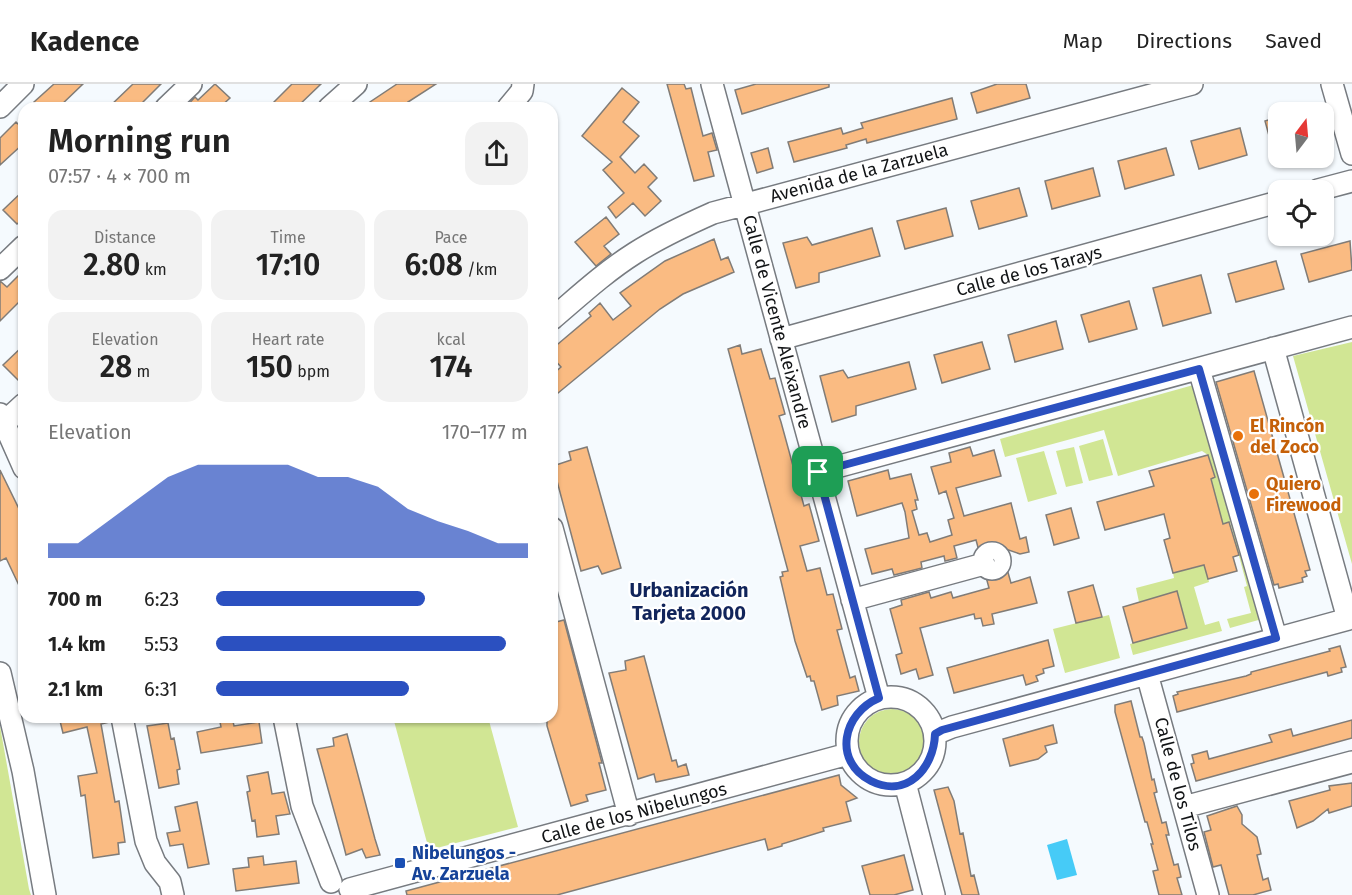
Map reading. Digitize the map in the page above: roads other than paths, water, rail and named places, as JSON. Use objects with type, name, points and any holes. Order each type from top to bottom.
[{"type":"street","points":[[0,107],[23,84]]},
{"type":"street","points":[[172,102],[191,84]]},
{"type":"street","points":[[335,102],[356,84]]},
{"type":"street","points":[[513,102],[522,91],[523,84]]},
{"type":"street","name":"Calle de Vicente Aleixandre","points":[[712,84],[879,698]]},
{"type":"street","name":"Avenida de la Zarzuela","points":[[558,314],[596,281],[634,253],[673,231],[713,213],[1192,84]]},
{"type":"street","points":[[1332,84],[1352,154]]},
{"type":"street","points":[[1334,186],[1352,181]]},
{"type":"street","name":"Calle de los Tarays","points":[[781,339],[1268,205]]},
{"type":"street","points":[[0,269],[18,252]]},
{"type":"street","points":[[818,472],[1135,394],[1199,369],[1352,327]]},
{"type":"street","points":[[935,734],[952,727],[1350,618],[1273,348]]},
{"type":"street","points":[[1199,369],[1276,638]]},
{"type":"street","points":[[18,410],[2,420],[18,455]]},
{"type":"street","points":[[558,550],[629,814]]},
{"type":"street","points":[[852,600],[984,564]]},
{"type":"street","points":[[0,673],[23,771],[45,895]]},
{"type":"street","name":"Calle de los Tilos","points":[[1147,674],[1208,895]]},
{"type":"street","points":[[894,697],[914,704],[930,720],[935,734],[934,750],[929,764],[919,776],[905,783],[887,785],[870,781],[857,770],[848,754],[847,737],[851,720],[868,703],[879,698],[894,697]]},
{"type":"street","points":[[123,723],[146,841],[155,863],[171,889],[190,895]]},
{"type":"street","points":[[285,723],[302,806],[338,890]]},
{"type":"street","name":"Calle de los Nibelungos","points":[[338,890],[848,754]]},
{"type":"street","points":[[1184,807],[1352,762]]},
{"type":"street","points":[[905,783],[934,895]]},
{"type":"water","points":[[1067,839],[1077,875],[1057,880],[1047,845]]},
{"type":"place","name":"El Rincón del Zoco","points":[[1238,436]]},
{"type":"place","name":"Quiero Firewood","points":[[1254,494]]},
{"type":"place","name":"Nibelungos - Av. Zarzuela","points":[[400,863]]},
{"type":"district","name":"Urbanización Tarjeta 2000","points":[[689,602]]}]
